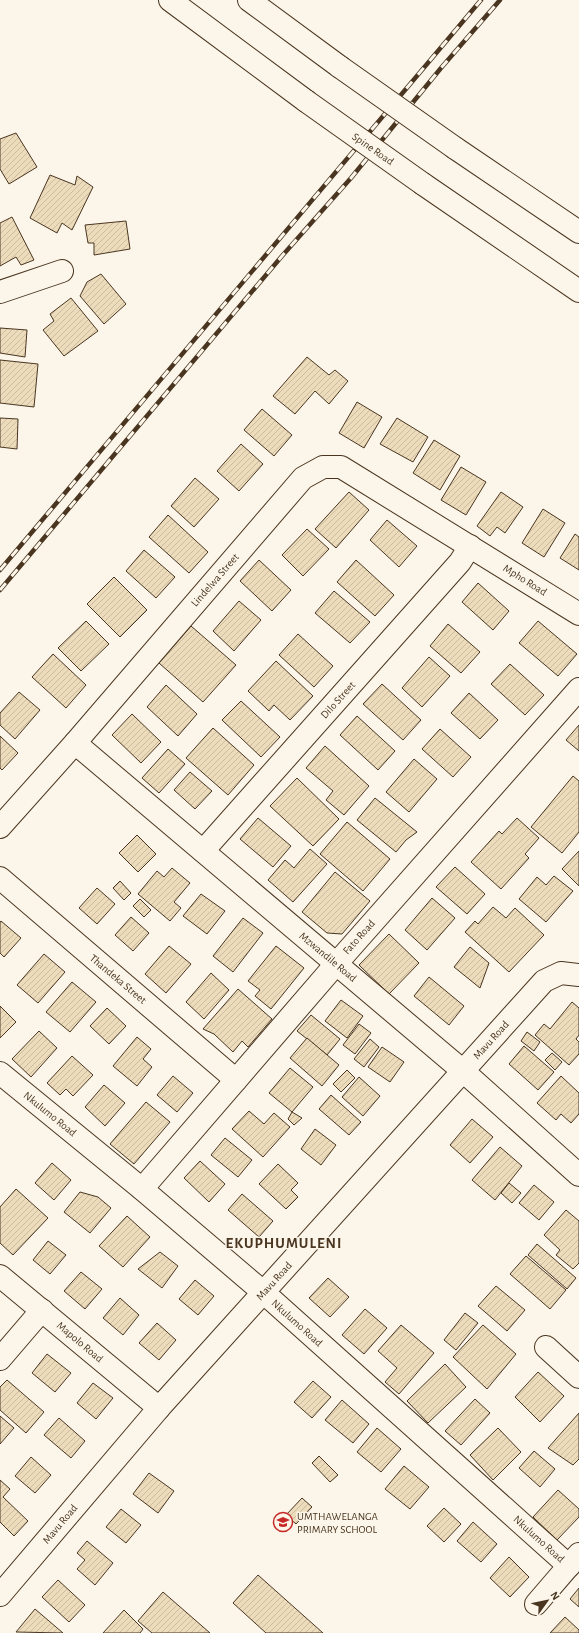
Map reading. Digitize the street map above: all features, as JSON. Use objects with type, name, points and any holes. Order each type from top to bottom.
[{"type":"street","name":"Spine Road","points":[[170,0],[306,101],[423,184],[579,291]]},
{"type":"street","points":[[249,0],[340,67],[455,148],[579,232]]},
{"type":"street","points":[[0,292],[62,271]]},
{"type":"street","name":"Lindelwa Street","points":[[0,827],[75,743],[303,478],[323,467],[341,467],[470,546]]},
{"type":"street","name":"Mpho Road","points":[[470,546],[579,614]]},
{"type":"street","name":"Dilo Street","points":[[203,851],[460,562],[470,546]]},
{"type":"street","name":"Fato Road","points":[[142,1189],[336,964],[579,689]]},
{"type":"street","name":"Mzwandile Road","points":[[75,743],[463,1071],[579,1175]]},
{"type":"street","name":"Thandeka Street","points":[[0,878],[236,1080]]},
{"type":"street","name":"Mavu Road","points":[[0,1595],[159,1408],[544,980],[561,973],[579,975]]},
{"type":"street","name":"Nkulumo Road","points":[[0,1073],[142,1189],[264,1292],[574,1560]]},
{"type":"street","name":"Mapolo Road","points":[[0,1276],[159,1408]]},
{"type":"street","points":[[0,1359],[42,1310]]},
{"type":"street","points":[[546,1347],[579,1377]]},
{"type":"street","points":[[536,1604],[574,1560]]},
{"type":"building","points":[[16,133],[37,167],[9,184],[0,169],[0,139]]},
{"type":"building","points":[[50,175],[75,185],[77,176],[93,187],[72,230],[62,223],[57,233],[30,218]]},
{"type":"building","points":[[12,217],[34,260],[21,265],[16,257],[0,266],[0,223]]},
{"type":"building","points":[[126,221],[130,249],[94,255],[94,243],[88,243],[85,225]]},
{"type":"building","points":[[101,274],[126,304],[104,324],[80,296],[87,282]]},
{"type":"building","points":[[71,298],[98,331],[64,356],[43,330],[54,321],[50,314]]},
{"type":"building","points":[[0,328],[27,330],[25,357],[0,353]]},
{"type":"building","points":[[307,357],[329,375],[335,370],[348,381],[329,404],[315,391],[295,414],[273,396]]},
{"type":"building","points":[[0,360],[38,364],[34,407],[0,403]]},
{"type":"building","points":[[357,402],[382,417],[364,448],[339,433]]},
{"type":"building","points":[[262,409],[292,435],[274,456],[244,430]]},
{"type":"building","points":[[0,418],[18,419],[17,449],[0,447]]},
{"type":"building","points":[[397,418],[428,437],[413,462],[380,444]]},
{"type":"building","points":[[434,440],[460,456],[440,490],[413,473]]},
{"type":"building","points":[[241,444],[263,464],[239,491],[217,471]]},
{"type":"building","points":[[461,467],[486,482],[466,515],[441,500]]},
{"type":"building","points":[[195,478],[219,499],[194,527],[171,506]]},
{"type":"building","points":[[349,492],[369,510],[336,548],[315,529]]},
{"type":"building","points":[[501,492],[523,507],[505,533],[497,527],[490,536],[477,526]]},
{"type":"building","points":[[543,509],[565,523],[544,557],[522,543]]},
{"type":"building","points":[[168,515],[208,552],[189,573],[149,537]]},
{"type":"building","points":[[387,520],[417,546],[399,567],[370,540]]},
{"type":"building","points":[[307,529],[329,549],[303,576],[282,555]]},
{"type":"building","points":[[575,534],[579,537],[579,570],[560,558]]},
{"type":"building","points":[[144,550],[175,577],[156,598],[126,571]]},
{"type":"building","points":[[259,560],[291,590],[272,611],[240,581]]},
{"type":"building","points":[[356,560],[394,595],[375,616],[337,582]]},
{"type":"building","points":[[114,577],[147,610],[120,637],[87,604]]},
{"type":"building","points":[[478,583],[509,611],[493,630],[462,602]]},
{"type":"building","points":[[334,591],[370,622],[350,643],[315,613]]},
{"type":"building","points":[[239,601],[261,620],[234,651],[213,631]]},
{"type":"building","points":[[86,621],[109,644],[81,671],[58,648]]},
{"type":"building","points":[[538,621],[577,654],[558,676],[519,643]]},
{"type":"building","points":[[448,624],[480,652],[461,673],[430,646]]},
{"type":"building","points":[[191,626],[236,665],[203,702],[159,663]]},
{"type":"building","points":[[298,634],[333,666],[314,687],[279,655]]},
{"type":"building","points":[[53,654],[86,685],[66,708],[32,677]]},
{"type":"building","points":[[429,657],[450,676],[422,707],[402,688]]},
{"type":"building","points":[[276,661],[313,696],[290,720],[274,705],[269,711],[248,691]]},
{"type":"building","points":[[510,664],[544,695],[525,715],[491,684]]},
{"type":"building","points":[[382,684],[421,720],[403,740],[363,704]]},
{"type":"building","points":[[166,685],[197,714],[178,736],[147,707]]},
{"type":"building","points":[[19,692],[40,710],[15,739],[0,725],[0,713]]},
{"type":"building","points":[[469,693],[498,720],[480,739],[451,713]]},
{"type":"building","points":[[241,701],[280,737],[261,757],[222,720]]},
{"type":"building","points":[[132,714],[161,742],[141,763],[112,735]]},
{"type":"building","points":[[357,716],[395,751],[378,770],[340,735]]},
{"type":"building","points":[[579,725],[579,751],[566,740]]},
{"type":"building","points":[[213,728],[254,765],[228,795],[186,758]]},
{"type":"building","points":[[440,729],[471,757],[453,777],[422,749]]},
{"type":"building","points":[[0,736],[18,753],[2,770],[0,768]]},
{"type":"building","points":[[325,746],[369,786],[344,815],[326,800],[333,791],[306,768]]},
{"type":"building","points":[[168,749],[185,764],[159,793],[142,778]]},
{"type":"building","points":[[414,759],[437,779],[409,812],[386,792]]},
{"type":"building","points":[[190,772],[212,791],[195,809],[174,790]]},
{"type":"building","points":[[573,776],[579,781],[579,832],[562,853],[531,827]]},
{"type":"building","points":[[297,778],[339,819],[313,846],[270,806]]},
{"type":"building","points":[[375,798],[417,832],[406,840],[396,852],[357,820]]},
{"type":"building","points":[[258,818],[291,846],[273,867],[240,839]]},
{"type":"building","points":[[517,818],[539,838],[525,854],[529,858],[501,889],[471,862],[499,831],[502,834]]},
{"type":"building","points":[[347,822],[390,859],[363,891],[320,854]]},
{"type":"building","points":[[137,835],[156,854],[138,872],[119,853]]},
{"type":"building","points":[[310,849],[327,864],[293,902],[268,880],[285,860],[294,868]]},
{"type":"building","points":[[579,851],[579,886],[562,869]]},
{"type":"building","points":[[455,867],[485,894],[467,914],[436,887]]},
{"type":"building","points":[[172,868],[190,883],[174,902],[181,908],[170,921],[138,894],[157,871],[164,877]]},
{"type":"building","points":[[335,872],[370,901],[342,934],[327,933],[302,912]]},
{"type":"building","points":[[554,876],[573,891],[546,922],[519,899],[537,877],[546,885]]},
{"type":"building","points":[[120,881],[131,893],[124,900],[113,888]]},
{"type":"building","points":[[97,888],[115,904],[97,924],[79,908]]},
{"type":"building","points":[[201,894],[225,911],[207,934],[183,916]]},
{"type":"building","points":[[432,898],[455,918],[427,950],[405,930]]},
{"type":"building","points":[[140,899],[151,910],[144,917],[133,906]]},
{"type":"building","points":[[493,907],[506,918],[515,908],[544,935],[509,972],[465,932],[475,921],[478,924]]},
{"type":"building","points":[[131,917],[149,933],[133,951],[115,935]]},
{"type":"building","points":[[243,918],[263,933],[233,972],[213,956]]},
{"type":"building","points":[[1,921],[21,938],[4,957],[0,953]]},
{"type":"building","points":[[389,934],[419,963],[389,994],[359,965]]},
{"type":"building","points":[[169,946],[191,964],[166,993],[145,974]]},
{"type":"building","points":[[276,946],[304,968],[271,1009],[255,996],[260,990],[248,981]]},
{"type":"building","points":[[470,947],[489,963],[480,988],[454,967]]},
{"type":"building","points":[[44,954],[65,972],[38,1003],[17,985]]},
{"type":"building","points":[[211,973],[229,990],[204,1019],[186,1002]]},
{"type":"building","points":[[429,977],[464,1006],[449,1025],[414,996]]},
{"type":"building","points":[[72,982],[96,1002],[70,1032],[46,1012]]},
{"type":"building","points":[[238,989],[272,1019],[248,1047],[242,1041],[233,1052],[214,1034],[203,1029]]},
{"type":"building","points":[[341,1000],[363,1016],[347,1038],[325,1021]]},
{"type":"building","points":[[572,1002],[579,1008],[579,1035],[576,1039],[579,1042],[579,1054],[569,1065],[535,1035],[544,1024],[550,1029]]},
{"type":"building","points":[[0,1006],[16,1022],[0,1038]]},
{"type":"building","points":[[107,1008],[126,1026],[109,1044],[90,1026]]},
{"type":"building","points":[[311,1015],[340,1039],[327,1055],[297,1031]]},
{"type":"building","points":[[359,1024],[371,1033],[355,1054],[343,1045]]},
{"type":"building","points":[[39,1031],[57,1048],[31,1077],[12,1059]]},
{"type":"building","points":[[527,1032],[540,1042],[534,1051],[521,1041]]},
{"type":"building","points":[[137,1037],[151,1049],[143,1059],[152,1067],[137,1086],[113,1066]]},
{"type":"building","points":[[307,1038],[339,1065],[322,1086],[290,1058]]},
{"type":"building","points":[[370,1039],[379,1047],[364,1067],[354,1059]]},
{"type":"building","points":[[524,1046],[554,1072],[538,1090],[509,1064]]},
{"type":"building","points":[[382,1047],[404,1062],[390,1082],[368,1067]]},
{"type":"building","points":[[552,1053],[562,1062],[555,1070],[545,1060]]},
{"type":"building","points":[[72,1056],[93,1075],[73,1096],[66,1089],[60,1095],[47,1083]]},
{"type":"building","points":[[290,1068],[313,1087],[292,1112],[269,1093]]},
{"type":"building","points":[[347,1070],[355,1078],[341,1092],[333,1084]]},
{"type":"building","points":[[173,1076],[193,1093],[177,1112],[157,1095]]},
{"type":"building","points":[[561,1076],[579,1093],[579,1114],[571,1123],[561,1114],[556,1120],[537,1103]]},
{"type":"building","points":[[359,1077],[380,1096],[363,1116],[342,1097]]},
{"type":"building","points":[[104,1085],[125,1103],[105,1126],[85,1107]]},
{"type":"building","points":[[331,1095],[361,1122],[349,1135],[319,1109]]},
{"type":"building","points":[[146,1102],[170,1122],[134,1164],[110,1144]]},
{"type":"building","points":[[249,1111],[264,1124],[274,1113],[290,1127],[263,1157],[232,1129]]},
{"type":"building","points":[[292,1112],[302,1118],[294,1125],[288,1119]]},
{"type":"building","points":[[472,1119],[493,1137],[470,1163],[450,1145]]},
{"type":"building","points":[[315,1129],[336,1145],[321,1165],[301,1149]]},
{"type":"building","points":[[225,1138],[252,1160],[238,1177],[211,1155]]},
{"type":"building","points":[[500,1147],[522,1166],[495,1200],[472,1180]]},
{"type":"building","points":[[200,1161],[225,1184],[209,1202],[184,1178]]},
{"type":"building","points":[[52,1163],[71,1180],[54,1200],[35,1183]]},
{"type":"building","points":[[278,1164],[298,1183],[291,1190],[298,1197],[286,1209],[259,1184]]},
{"type":"building","points":[[509,1183],[521,1193],[512,1203],[501,1193]]},
{"type":"building","points":[[534,1185],[554,1202],[539,1220],[519,1203]]},
{"type":"building","points":[[16,1189],[48,1218],[13,1255],[0,1243],[0,1207]]},
{"type":"building","points":[[80,1192],[98,1197],[111,1208],[90,1233],[64,1212]]},
{"type":"building","points":[[242,1194],[273,1221],[259,1237],[228,1210]]},
{"type":"building","points":[[566,1210],[579,1221],[579,1263],[573,1269],[556,1255],[560,1250],[544,1235]]},
{"type":"building","points":[[127,1216],[150,1237],[123,1267],[99,1246]]},
{"type":"building","points":[[48,1241],[66,1255],[50,1274],[33,1260]]},
{"type":"building","points":[[537,1244],[576,1278],[567,1289],[528,1255]]},
{"type":"building","points":[[160,1252],[178,1266],[162,1288],[138,1269]]},
{"type":"building","points":[[526,1256],[566,1290],[550,1309],[510,1274]]},
{"type":"building","points":[[81,1272],[102,1289],[85,1309],[64,1291]]},
{"type":"building","points":[[328,1278],[349,1297],[330,1317],[309,1298]]},
{"type":"building","points":[[195,1280],[214,1296],[198,1315],[179,1299]]},
{"type":"building","points":[[496,1286],[525,1310],[507,1331],[478,1306]]},
{"type":"building","points":[[120,1298],[139,1315],[123,1335],[103,1318]]},
{"type":"building","points":[[365,1309],[387,1328],[364,1354],[342,1335]]},
{"type":"building","points":[[465,1313],[478,1323],[456,1350],[444,1340]]},
{"type":"building","points":[[157,1323],[176,1340],[159,1360],[139,1343]]},
{"type":"building","points":[[401,1325],[434,1353],[399,1394],[385,1382],[397,1368],[378,1351]]},
{"type":"building","points":[[483,1325],[516,1354],[487,1389],[453,1357]]},
{"type":"building","points":[[47,1354],[71,1373],[55,1392],[32,1373]]},
{"type":"building","points":[[445,1364],[466,1387],[428,1423],[407,1401]]},
{"type":"building","points":[[538,1372],[564,1396],[540,1422],[515,1397]]},
{"type":"building","points":[[7,1380],[44,1412],[26,1433],[0,1410],[0,1387]]},
{"type":"building","points":[[313,1381],[331,1397],[312,1418],[294,1402]]},
{"type":"building","points":[[93,1383],[113,1398],[96,1419],[77,1403]]},
{"type":"building","points":[[475,1399],[490,1413],[461,1445],[445,1431]]},
{"type":"building","points":[[342,1400],[369,1424],[353,1443],[325,1420]]},
{"type":"building","points":[[579,1413],[579,1459],[573,1465],[548,1448]]},
{"type":"building","points":[[0,1416],[14,1428],[0,1444]]},
{"type":"building","points":[[59,1418],[85,1441],[71,1458],[44,1435]]},
{"type":"building","points":[[377,1428],[401,1449],[381,1472],[357,1452]]},
{"type":"building","points":[[498,1428],[521,1452],[493,1480],[470,1455]]},
{"type":"building","points":[[534,1451],[555,1469],[540,1487],[519,1468]]},
{"type":"building","points":[[319,1456],[338,1475],[330,1482],[312,1463]]},
{"type":"building","points":[[31,1457],[51,1475],[35,1493],[15,1476]]},
{"type":"building","points":[[404,1466],[429,1487],[410,1509],[385,1489]]},
{"type":"building","points":[[149,1473],[174,1491],[158,1513],[133,1494]]},
{"type":"building","points":[[0,1480],[10,1489],[3,1497],[28,1521],[14,1536],[0,1522]]},
{"type":"building","points":[[558,1490],[579,1509],[579,1517],[557,1540],[533,1517]]},
{"type":"building","points":[[302,1498],[312,1507],[296,1524],[286,1515]]},
{"type":"building","points":[[444,1508],[461,1524],[444,1542],[427,1526]]},
{"type":"building","points":[[121,1509],[141,1525],[126,1543],[106,1527]]},
{"type":"building","points":[[473,1522],[497,1544],[481,1562],[457,1541]]},
{"type":"building","points":[[87,1541],[113,1563],[95,1585],[77,1569],[85,1560],[77,1553]]},
{"type":"building","points":[[509,1557],[529,1577],[510,1597],[490,1578]]},
{"type":"building","points":[[258,1575],[323,1633],[266,1633],[233,1603]]},
{"type":"building","points":[[58,1580],[85,1605],[69,1622],[42,1597]]},
{"type":"building","points":[[579,1588],[579,1607],[570,1599]]},
{"type":"building","points":[[163,1592],[210,1633],[152,1633],[138,1621]]},
{"type":"building","points":[[35,1609],[63,1633],[16,1632]]},
{"type":"building","points":[[124,1610],[143,1629],[140,1633],[103,1633]]},
{"type":"building","points":[[565,1617],[579,1630],[579,1633],[550,1633]]},
{"type":"railway","points":[[0,570],[481,0]]},
{"type":"railway","points":[[0,590],[282,256],[351,178],[441,68],[500,0]]},
{"type":"place","name":"UMTHAWELANGA PRIMARY SCHOOL","points":[[283,1522]]},
{"type":"district","name":"EKUPHUMULENI","points":[[284,1243]]}]
